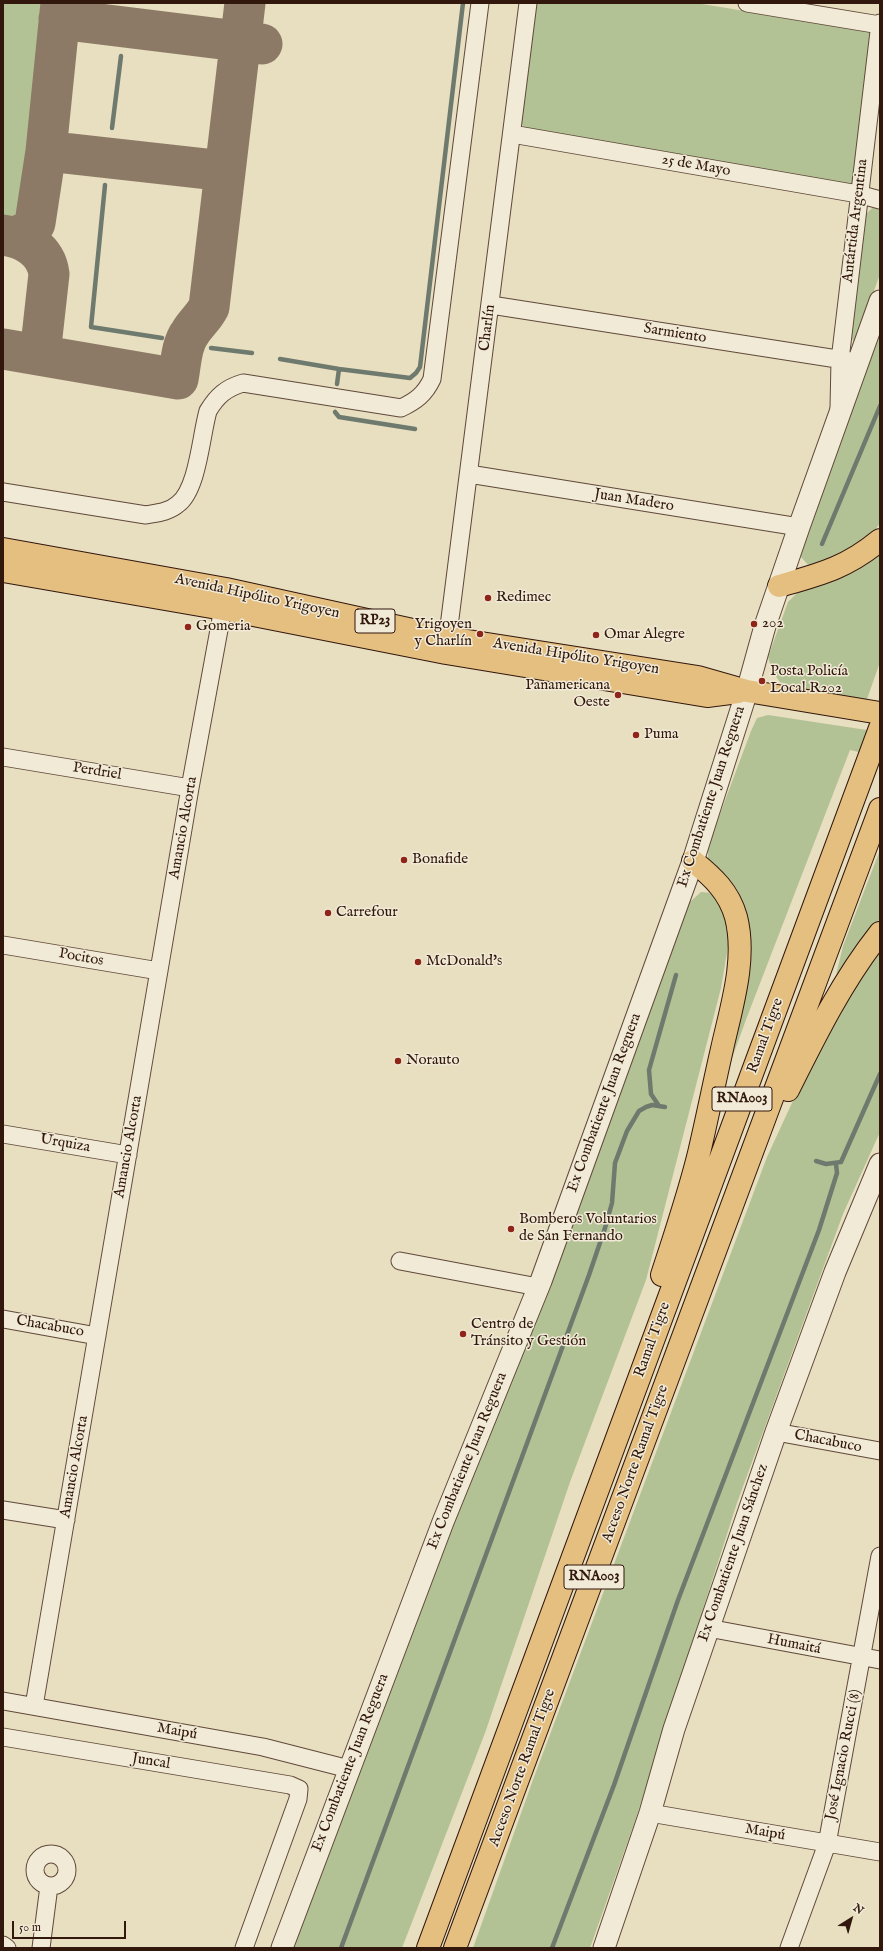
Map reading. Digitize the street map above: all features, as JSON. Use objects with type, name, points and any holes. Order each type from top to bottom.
[{"type":"main road","points":[[779,586],[839,568],[862,555],[880,540]]},
{"type":"main road","name":"Avenida Hipólito Yrigoyen","points":[[3,548],[224,599],[447,645],[698,676],[747,691],[880,713]]},
{"type":"main road","name":"Avenida Hipólito Yrigoyen","points":[[3,571],[224,599]]},
{"type":"main road","name":"Ramal Tigre","points":[[618,1434],[880,728]]},
{"type":"main road","name":"Ramal Tigre","points":[[732,1205],[880,809]]},
{"type":"main road","points":[[618,1434],[641,1340],[699,1154],[736,978],[740,952],[739,936],[732,905],[724,890],[711,875],[693,861]]},
{"type":"main road","points":[[732,1205],[827,1013],[848,978],[880,933]]},
{"type":"main road","name":"Acceso Norte Ramal Tigre","points":[[455,1948],[732,1205]]},
{"type":"main road","name":"Acceso Norte Ramal Tigre","points":[[428,1948],[618,1434]]},
{"type":"street","points":[[3,492],[146,515],[158,513],[179,504],[192,485],[208,411],[214,400],[223,392],[232,386],[243,383],[401,408],[418,400],[427,390],[432,379],[480,3]]},
{"type":"street","name":"Charlín","points":[[447,645],[528,3]]},
{"type":"street","points":[[747,3],[880,24]]},
{"type":"street","name":"Antártida Argentina","points":[[849,361],[858,194],[880,24]]},
{"type":"street","name":"25 de Mayo","points":[[512,134],[858,194],[880,200]]},
{"type":"street","name":"Ex Combatiente Juan Reguera","points":[[282,1948],[443,1522],[538,1287],[693,861],[747,691],[765,626],[838,420],[849,361],[880,301]]},
{"type":"street","name":"Sarmiento","points":[[491,305],[849,361]]},
{"type":"street","name":"Juan Madero","points":[[469,474],[799,527]]},
{"type":"street","name":"Amancio Alcorta","points":[[34,1706],[190,788],[224,599]]},
{"type":"street","name":"Perdriel","points":[[3,757],[190,788]]},
{"type":"street","name":"Pocitos","points":[[3,945],[159,971]]},
{"type":"street","name":"Urquiza","points":[[3,1134],[128,1155]]},
{"type":"street","name":"Ex Combatiente Juan Sánchez","points":[[604,1948],[650,1813],[674,1729],[776,1432],[835,1272],[880,1164]]},
{"type":"street","points":[[400,1261],[538,1287]]},
{"type":"street","name":"Chacabuco","points":[[3,1319],[97,1336]]},
{"type":"street","name":"Chacabuco","points":[[776,1432],[880,1452]]},
{"type":"street","points":[[3,1510],[66,1520]]},
{"type":"street","name":"José Ignacio Rucci (8)","points":[[789,1948],[827,1844],[880,1556]]},
{"type":"street","name":"Humaitá","points":[[708,1628],[862,1658],[880,1660]]},
{"type":"street","name":"Maipú","points":[[3,1701],[263,1747],[349,1769]]},
{"type":"street","name":"Juncal","points":[[3,1737],[290,1785],[299,1789],[298,1799],[244,1948]]},
{"type":"street","name":"Maipú","points":[[650,1813],[880,1852]]},
{"type":"street","points":[[41,1948],[49,1886]]},
{"type":"street","points":[[3,1945],[7,1948]]},
{"type":"green space","points":[[3,3],[45,3],[22,205],[19,213],[3,220]]},
{"type":"green space","points":[[535,3],[696,3],[873,32],[852,186],[526,128],[522,125],[521,121]]},
{"type":"green space","points":[[873,207],[880,208],[880,274],[856,341],[853,341],[851,336],[866,214]]},
{"type":"green space","points":[[880,323],[880,523],[873,533],[845,558],[810,567],[801,557],[800,546]]},
{"type":"green space","points":[[880,547],[880,662],[866,702],[795,687],[780,682],[772,671],[768,657],[788,602],[802,588]]},
{"type":"green space","points":[[768,715],[880,732],[880,757],[850,750],[747,1017],[707,1127],[742,963],[716,869],[708,859],[708,846],[751,731],[757,718]]},
{"type":"green space","points":[[880,850],[880,919],[836,975],[843,946]]},
{"type":"green space","points":[[701,892],[713,893],[722,905],[730,935],[721,988],[646,1280],[570,1482],[485,1733],[402,1948],[287,1948],[678,930],[690,902]]},
{"type":"green space","points":[[880,942],[880,1132],[843,1214],[737,1503],[635,1821],[590,1948],[473,1948],[534,1777],[767,1157],[809,1066]]},
{"type":"waterway","points":[[280,359],[339,369],[410,378],[420,367],[463,3]]},
{"type":"waterway","points":[[112,128],[121,56]]},
{"type":"waterway","points":[[105,185],[91,327],[162,338]]},
{"type":"waterway","points":[[211,348],[252,353]]},
{"type":"waterway","points":[[337,384],[339,369]]},
{"type":"waterway","points":[[822,544],[880,406]]},
{"type":"waterway","points":[[335,412],[339,417],[415,429]]},
{"type":"waterway","points":[[659,1106],[651,1094],[649,1070],[676,975]]},
{"type":"waterway","points":[[816,1161],[826,1164],[841,1162],[880,1074]]},
{"type":"waterway","points":[[341,1948],[589,1275],[612,1203],[615,1163],[627,1131],[639,1111],[652,1105],[665,1107]]},
{"type":"waterway","points":[[552,1948],[614,1785],[678,1600],[819,1230],[837,1173],[836,1164]]},
{"type":"taxiway","points":[[15,237],[31,230],[35,223],[46,151],[61,3]]},
{"type":"taxiway","points":[[3,349],[178,379],[183,349],[187,338],[209,307],[245,3]]},
{"type":"taxiway","points":[[59,19],[262,44]]},
{"type":"taxiway","points":[[46,151],[225,171]]},
{"type":"taxiway","points":[[3,235],[26,242],[39,252],[44,258],[47,266],[49,274],[40,355]]},
{"type":"place","name":"Redimec","points":[[488,598]]},
{"type":"place","name":"202","points":[[754,624]]},
{"type":"place","name":"Gomeria","points":[[188,627]]},
{"type":"place","name":"Yrigoyen y Charlín","points":[[480,634]]},
{"type":"place","name":"Omar Alegre","points":[[596,635]]},
{"type":"place","name":"Posta Policía Local R202","points":[[762,681]]},
{"type":"place","name":"Panamericana Oeste","points":[[618,695]]},
{"type":"place","name":"Puma","points":[[636,735]]},
{"type":"place","name":"Bonafide","points":[[404,860]]},
{"type":"place","name":"Carrefour","points":[[328,913]]},
{"type":"place","name":"McDonald's","points":[[418,962]]},
{"type":"place","name":"Norauto","points":[[398,1061]]},
{"type":"place","name":"Bomberos Voluntarios de San Fernando","points":[[511,1229]]},
{"type":"place","name":"Centro de Tránsito y Gestión","points":[[463,1334]]}]
